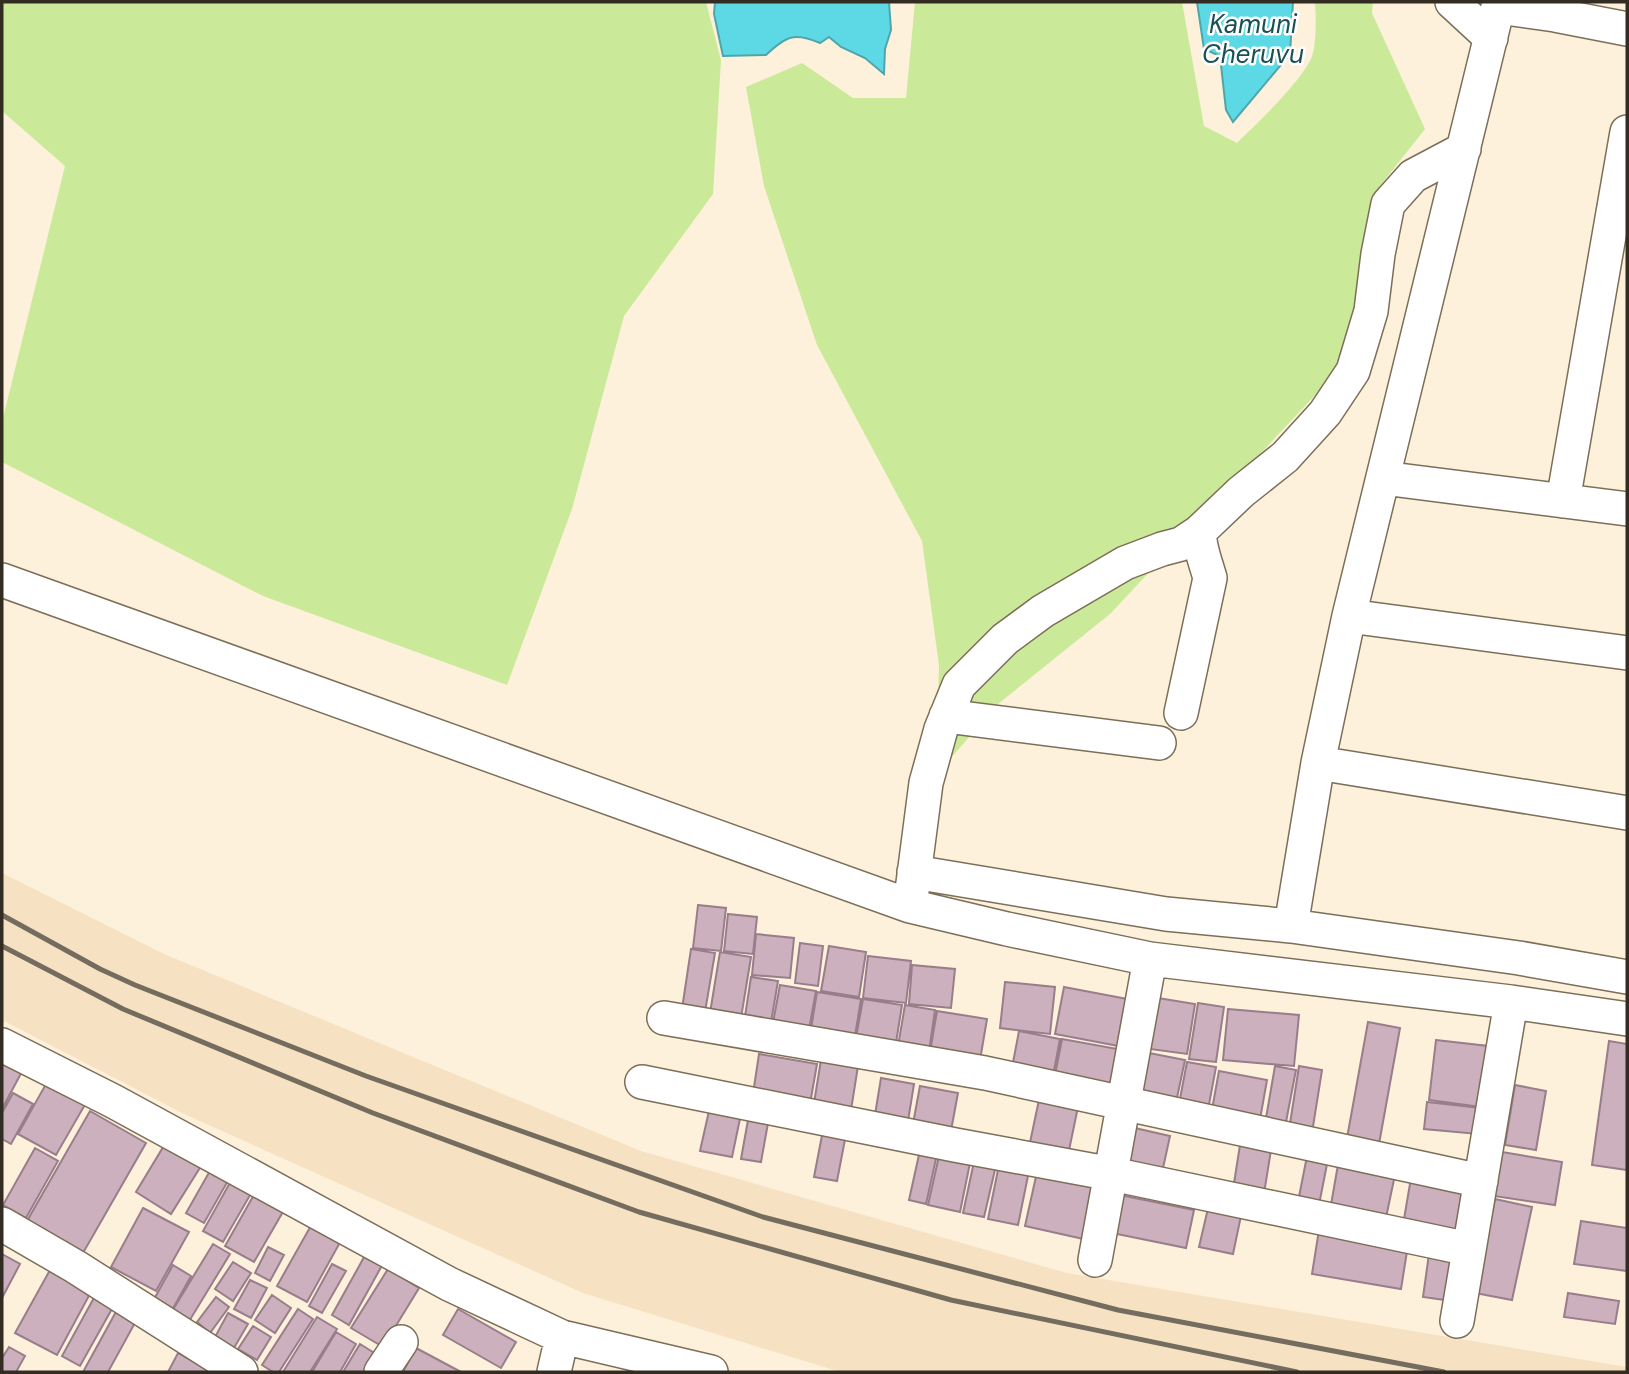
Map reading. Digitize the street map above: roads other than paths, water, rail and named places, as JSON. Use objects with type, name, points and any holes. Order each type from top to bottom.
[{"type":"street","points":[[1452,2],[1491,38]]},
{"type":"street","points":[[1291,926],[1318,763],[1349,616],[1498,7],[1556,8],[1627,29]]},
{"type":"street","points":[[1563,501],[1627,132]]},
{"type":"street","points":[[909,906],[926,783],[946,716],[959,685],[1005,639],[1043,611],[1125,564],[1181,544],[1199,532],[1241,492],[1285,457],[1325,412],[1353,371],[1371,311],[1388,204],[1413,176],[1464,149]]},
{"type":"street","points":[[1383,478],[1627,509]]},
{"type":"street","points":[[1181,713],[1210,578],[1206,562],[1200,553],[1199,532]]},
{"type":"street","points":[[2,580],[909,906],[1150,959],[1511,1002],[1627,1019]]},
{"type":"street","points":[[1349,616],[1627,653]]},
{"type":"street","points":[[946,716],[1159,743]]},
{"type":"street","points":[[1318,763],[1627,813]]},
{"type":"street","points":[[914,872],[1166,914],[1291,926],[1627,976]]},
{"type":"street","points":[[1095,1260],[1126,1104],[1150,959]]},
{"type":"street","points":[[1457,1321],[1511,1002]]},
{"type":"street","points":[[664,1018],[985,1073],[1481,1181]]},
{"type":"street","points":[[2,1045],[113,1101],[449,1284],[562,1337],[710,1372]]},
{"type":"street","points":[[642,1082],[1112,1174],[1469,1250]]},
{"type":"street","points":[[2,1224],[76,1267],[241,1372]]},
{"type":"street","points":[[554,1372],[562,1337]]},
{"type":"street","points":[[381,1372],[401,1342]]},
{"type":"water","points":[[715,2],[889,2],[891,30],[885,49],[884,74],[865,58],[841,47],[829,37],[820,43],[791,38],[766,55],[723,56],[714,14]]},
{"type":"water","name":"Kamuni Cheruvu","points":[[1197,2],[1293,2],[1290,54],[1233,122],[1226,110],[1220,56],[1204,49]]},
{"type":"railway","points":[[2,915],[100,969],[135,985],[366,1076],[763,1217],[1118,1310],[1444,1372]]},
{"type":"railway","points":[[2,946],[123,1009],[373,1113],[639,1212],[951,1300],[1297,1372]]}]
